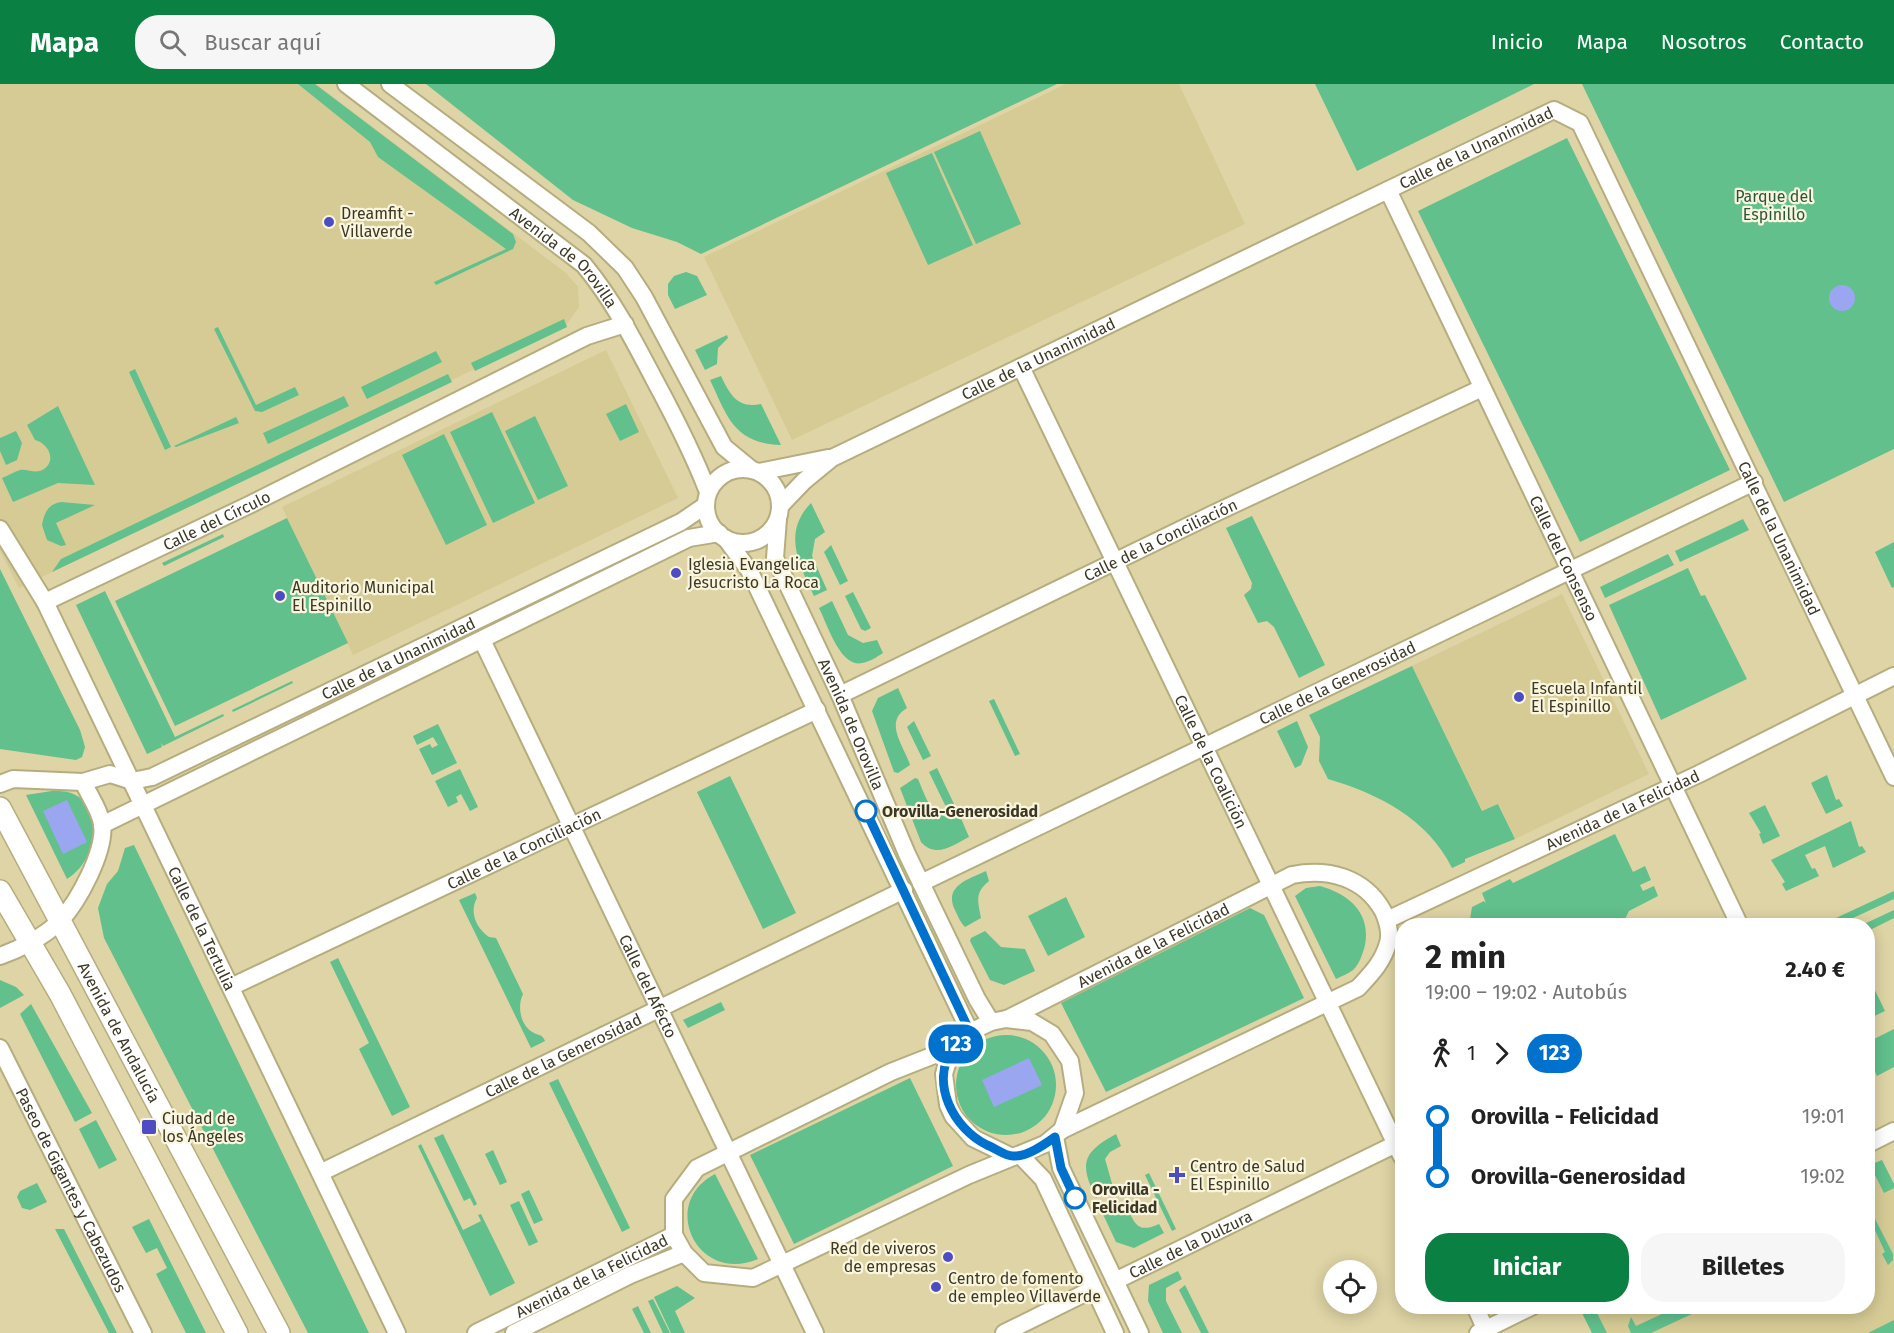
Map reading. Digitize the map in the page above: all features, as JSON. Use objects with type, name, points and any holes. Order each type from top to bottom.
[{"type":"main road","name":"Avenida de Andalucía","points":[[0,808],[279,1333]]},
{"type":"main road","points":[[0,891],[60,994],[237,1333]]},
{"type":"street","name":"Avenida de Orovilla","points":[[346,84],[584,265],[608,294],[625,324],[696,460],[707,499]]},
{"type":"street","name":"Avenida de Orovilla","points":[[390,84],[589,233],[625,268],[644,297],[724,447],[755,471]]},
{"type":"street","name":"Calle de la Unanimidad","points":[[780,511],[804,481],[832,458],[1554,110],[1580,123],[1894,777]]},
{"type":"street","name":"Calle del Consenso","points":[[1388,190],[1736,918]]},
{"type":"street","name":"Calle del Círculo","points":[[45,602],[249,505],[587,336],[625,324]]},
{"type":"street","name":"Calle de la Coalición","points":[[1021,367],[1395,1142]]},
{"type":"street","name":"Calle de la Conciliación","points":[[840,695],[1482,388]]},
{"type":"street","name":"Calle del Círculo","points":[[136,548],[243,498],[388,436]]},
{"type":"street","name":"Calle de la Unanimidad","points":[[755,471],[832,458]]},
{"type":"street","points":[[729,471],[755,471],[775,485],[780,511],[768,534],[757,541],[739,543],[722,536],[708,519],[707,499],[718,478],[729,471]]},
{"type":"street","name":"Calle de la Generosidad","points":[[921,883],[1754,482]]},
{"type":"street","name":"Calle de la Unanimidad","points":[[0,784],[13,779],[83,782],[110,774],[132,781],[166,770],[681,522],[707,499]]},
{"type":"street","name":"Avenida de Orovilla","points":[[780,511],[775,558],[840,695],[921,883],[977,999],[999,1020]]},
{"type":"street","name":"Calle de la Tertulia","points":[[0,529],[45,602],[397,1333]]},
{"type":"street","name":"Avenida de Orovilla","points":[[722,536],[749,570],[970,1032]]},
{"type":"street","name":"Calle de la Unanimidad","points":[[102,825],[688,538],[722,536]]},
{"type":"street","name":"Calle del Afécto","points":[[482,640],[815,1333]]},
{"type":"street","points":[[1854,697],[1894,676]]},
{"type":"street","name":"Avenida de la Felicidad","points":[[999,1020],[1292,875],[1316,872],[1332,873],[1347,878],[1376,899],[1387,920],[1672,787],[1854,697]]},
{"type":"street","name":"Calle de la Conciliación","points":[[231,987],[817,710]]},
{"type":"street","points":[[0,956],[29,943],[60,921],[81,891],[98,853],[102,825],[83,782]]},
{"type":"street","name":"Calle de la Generosidad","points":[[321,1172],[904,890]]},
{"type":"street","points":[[1016,1156],[1358,988],[1380,964],[1389,940],[1387,920]]},
{"type":"street","points":[[1115,1333],[1043,1179],[1016,1156],[973,1138],[953,1116],[948,1105],[944,1074],[952,1048],[970,1032],[999,1020],[1032,1022],[1052,1034],[1070,1061],[1075,1093],[1059,1133],[1061,1168],[1140,1333]]},
{"type":"street","name":"Paseo de Gigantes y Cabezudos","points":[[0,1048],[143,1333]]},
{"type":"street","name":"Avenida de la Felicidad","points":[[952,1048],[891,1072],[696,1168],[674,1199],[674,1235],[684,1253],[704,1273],[753,1278],[1016,1156]]},
{"type":"street","points":[[1875,1140],[1894,1131]]},
{"type":"street","name":"Calle de la Dulzura","points":[[1115,1281],[1395,1152]]},
{"type":"street","name":"Avenida de la Felicidad","points":[[476,1333],[674,1235]]},
{"type":"street","name":"Avenida de la Felicidad","points":[[514,1333],[630,1275],[684,1253]]},
{"type":"street","points":[[1004,1333],[1093,1289]]},
{"type":"street","points":[[1478,1314],[1484,1332],[1518,1314]]},
{"type":"shaded area","points":[[0,84],[316,84],[566,273],[578,287],[579,307],[566,325],[19,588],[0,551]]},
{"type":"shaded area","points":[[1066,84],[1179,84],[1245,224],[792,440],[704,257]]},
{"type":"shaded area","points":[[606,350],[678,498],[353,655],[282,507]]},
{"type":"shaded area","name":"Escuela Infantil El Espinillo","points":[[1562,594],[1649,774],[1515,839],[1499,804],[1483,812],[1412,666]]},
{"type":"shaded area","points":[[1882,1160],[1894,1184],[1894,1333],[1592,1333],[1582,1314],[1875,1314],[1875,1164]]},
{"type":"green space","points":[[298,84],[315,84],[513,234],[516,242],[513,249],[436,285],[434,282],[506,249],[378,157],[370,142]]},
{"type":"green space","points":[[426,84],[1057,84],[701,254],[677,242],[632,228],[573,200]]},
{"type":"green space","points":[[1315,84],[1534,84],[1357,171]]},
{"type":"green space","name":"Parque del Espinillo","points":[[1582,84],[1894,84],[1894,449],[1784,502]]},
{"type":"green space","points":[[980,131],[1021,224],[976,244],[934,152]]},
{"type":"green space","points":[[1567,138],[1730,470],[1580,542],[1418,211]]},
{"type":"green space","points":[[932,153],[973,245],[928,265],[886,173]]},
{"type":"green space","points":[[686,272],[697,276],[707,295],[675,309],[668,295],[668,284],[674,276]]},
{"type":"green space","points":[[564,319],[567,327],[475,371],[471,363]]},
{"type":"green space","points":[[218,327],[256,405],[295,387],[299,395],[262,412],[255,411],[214,329]]},
{"type":"green space","points":[[727,335],[728,338],[718,348],[717,364],[705,370],[695,350]]},
{"type":"green space","points":[[436,351],[442,362],[367,399],[361,387]]},
{"type":"green space","points":[[135,369],[171,447],[165,450],[129,372]]},
{"type":"green space","points":[[448,374],[452,382],[52,572],[61,559]]},
{"type":"green space","points":[[721,376],[736,399],[746,404],[761,404],[781,445],[753,439],[743,434],[735,426],[722,406],[710,380]]},
{"type":"green space","points":[[344,396],[349,406],[268,444],[263,433]]},
{"type":"green space","points":[[626,404],[639,432],[620,441],[606,414]]},
{"type":"green space","points":[[58,406],[95,485],[58,483],[13,502],[2,478],[20,470],[41,471],[48,465],[50,457],[47,448],[35,440],[27,425]]},
{"type":"green space","points":[[492,412],[535,503],[493,523],[450,432]]},
{"type":"green space","points":[[535,416],[568,486],[538,500],[505,431]]},
{"type":"green space","points":[[236,417],[239,423],[174,446]]},
{"type":"green space","points":[[16,431],[22,443],[17,460],[6,465],[0,451],[0,438]]},
{"type":"green space","points":[[444,434],[487,525],[446,545],[402,455]]},
{"type":"green space","points":[[61,502],[95,505],[56,523],[66,545],[61,546],[47,540],[42,525],[47,510]]},
{"type":"green space","points":[[811,503],[825,532],[815,539],[812,556],[827,590],[814,596],[799,560],[795,537],[802,514]]},
{"type":"green space","points":[[1252,516],[1325,665],[1299,678],[1274,627],[1267,621],[1258,623],[1244,595],[1251,589],[1252,583],[1226,528]]},
{"type":"green space","points":[[287,518],[348,643],[175,726],[115,601]]},
{"type":"green space","points":[[1743,519],[1749,530],[1680,562],[1675,551]]},
{"type":"green space","points":[[223,534],[224,537],[164,566],[162,563]]},
{"type":"green space","points":[[1894,542],[1894,587],[1892,588],[1875,552]]},
{"type":"green space","points":[[831,545],[848,581],[840,585],[824,552]]},
{"type":"green space","points":[[1668,554],[1674,565],[1605,598],[1600,587]]},
{"type":"green space","points":[[1688,568],[1701,596],[1705,595],[1747,679],[1661,720],[1609,605]]},
{"type":"green space","points":[[0,569],[80,730],[85,747],[82,757],[76,760],[0,749]]},
{"type":"green space","points":[[105,591],[175,737],[223,714],[224,716],[163,746],[161,743],[162,747],[147,754],[76,605]]},
{"type":"green space","points":[[853,592],[871,628],[865,631],[861,629],[845,596]]},
{"type":"green space","points":[[832,601],[848,635],[863,643],[877,640],[883,653],[862,663],[854,663],[847,659],[835,643],[819,608]]},
{"type":"green space","points":[[1412,666],[1482,811],[1498,804],[1515,839],[1465,859],[1465,862],[1452,868],[1442,851],[1416,822],[1366,792],[1328,779],[1319,761],[1320,737],[1309,715]]},
{"type":"green space","points":[[292,681],[293,683],[233,712],[232,710]]},
{"type":"green space","points":[[898,688],[907,708],[896,720],[897,735],[910,765],[898,773],[894,772],[872,711],[878,698]]},
{"type":"green space","points":[[994,699],[1020,754],[1015,756],[989,701]]},
{"type":"green space","points":[[914,721],[931,756],[923,760],[907,727]]},
{"type":"green space","points":[[1297,721],[1308,747],[1301,765],[1295,768],[1277,731]]},
{"type":"green space","points":[[438,724],[457,763],[432,775],[419,749],[430,744],[432,748],[438,745],[433,737],[417,745],[413,736]]},
{"type":"green space","points":[[937,768],[954,804],[945,805],[929,772]]},
{"type":"green space","points":[[460,769],[478,807],[470,811],[461,794],[456,797],[458,802],[448,807],[435,781]]},
{"type":"green space","points":[[1827,775],[1836,800],[1839,799],[1843,806],[1826,814],[1811,783]]},
{"type":"green space","points":[[730,776],[796,913],[763,929],[697,792]]},
{"type":"green space","points":[[915,778],[918,779],[932,808],[943,816],[960,816],[969,837],[951,847],[939,850],[933,850],[921,842],[900,788]]},
{"type":"green space","points":[[52,791],[71,793],[83,800],[94,822],[91,848],[85,861],[67,879],[26,795]]},
{"type":"green space","points":[[1765,805],[1780,836],[1763,844],[1759,834],[1761,833],[1749,813]]},
{"type":"green space","points":[[1851,821],[1859,847],[1862,846],[1866,852],[1833,868],[1825,846],[1805,855],[1812,869],[1815,868],[1819,876],[1786,891],[1782,884],[1785,882],[1771,860]]},
{"type":"green space","points":[[1615,834],[1633,872],[1645,866],[1651,880],[1640,885],[1643,891],[1654,886],[1658,896],[1629,911],[1626,918],[1470,918],[1472,907],[1484,901],[1486,903],[1482,893],[1510,879],[1513,883]]},
{"type":"green space","points":[[134,845],[369,1333],[308,1333],[104,938],[98,908],[107,884],[118,871],[125,848]]},
{"type":"green space","points":[[986,871],[989,881],[984,885],[978,898],[981,918],[965,927],[955,910],[952,895],[960,884]]},
{"type":"green space","points":[[1320,886],[1349,900],[1356,906],[1365,923],[1365,945],[1359,962],[1349,973],[1336,979],[1295,896],[1306,888]]},
{"type":"green space","points":[[1894,891],[1894,899],[1853,918],[1836,918]]},
{"type":"green space","points":[[475,893],[477,898],[474,914],[477,924],[489,937],[496,938],[523,994],[520,1010],[523,1021],[529,1030],[542,1036],[545,1041],[531,1048],[459,900]]},
{"type":"green space","points":[[1066,897],[1085,937],[1048,956],[1028,916]]},
{"type":"green space","points":[[1250,908],[1264,915],[1304,998],[1106,1092],[1061,1003]]},
{"type":"green space","points":[[1894,910],[1894,918],[1875,928],[1875,919]]},
{"type":"green space","points":[[985,931],[1001,947],[1025,949],[1035,971],[1004,985],[990,980],[970,941],[971,938]]},
{"type":"green space","points":[[338,958],[410,1107],[392,1116],[359,1049],[369,1043],[330,962]]},
{"type":"green space","points":[[0,980],[16,987],[24,995],[0,1008]]},
{"type":"green space","points":[[1875,990],[1885,1011],[1875,1016]]},
{"type":"green space","points":[[721,1002],[725,1010],[688,1028],[683,1020]]},
{"type":"green space","points":[[31,1004],[92,1113],[75,1122],[20,1014]]},
{"type":"green space","points":[[1894,1029],[1894,1067],[1877,1076],[1875,1072],[1875,1038]]},
{"type":"green space","points":[[1006,1035],[1034,1043],[1048,1057],[1056,1085],[1048,1113],[1034,1127],[1006,1135],[978,1127],[964,1113],[956,1085],[964,1057],[978,1043]]},
{"type":"green space","points":[[910,1078],[953,1166],[794,1244],[750,1155]]},
{"type":"green space","points":[[558,1079],[630,1228],[622,1232],[549,1083]]},
{"type":"green space","points":[[96,1120],[117,1160],[99,1169],[79,1129]]},
{"type":"green space","points":[[443,1134],[477,1204],[474,1206],[470,1198],[464,1201],[434,1138]]},
{"type":"green space","points":[[1116,1134],[1121,1146],[1110,1152],[1105,1159],[1113,1187],[1096,1198],[1087,1177],[1087,1161],[1096,1147]]},
{"type":"green space","points":[[421,1144],[463,1230],[481,1221],[478,1215],[481,1214],[515,1283],[490,1296],[418,1146]]},
{"type":"green space","points":[[493,1150],[507,1182],[500,1185],[485,1154]]},
{"type":"green space","points":[[1882,1160],[1894,1188],[1884,1193],[1875,1175],[1875,1163]]},
{"type":"green space","points":[[1149,1173],[1176,1229],[1172,1231],[1145,1175]]},
{"type":"green space","points":[[715,1174],[758,1259],[737,1264],[718,1261],[703,1251],[693,1238],[688,1221],[689,1204],[698,1187]]},
{"type":"green space","points":[[37,1183],[47,1202],[30,1210],[22,1208],[17,1197],[20,1191]]},
{"type":"green space","points":[[529,1190],[543,1220],[534,1224],[521,1194]]},
{"type":"green space","points":[[519,1201],[538,1242],[529,1246],[510,1205]]},
{"type":"green space","points":[[1120,1202],[1139,1226],[1143,1228],[1159,1224],[1164,1233],[1134,1248],[1116,1242],[1101,1210]]},
{"type":"green space","points":[[149,1219],[206,1333],[186,1333],[156,1274],[167,1268],[157,1248],[146,1253],[132,1227]]},
{"type":"green space","points":[[1875,1219],[1893,1254],[1893,1260],[1888,1265],[1882,1254],[1885,1252],[1875,1230]]},
{"type":"green space","points":[[55,1229],[64,1229],[117,1333],[109,1333]]},
{"type":"green space","points":[[1178,1271],[1182,1279],[1166,1288],[1166,1301],[1182,1333],[1163,1333],[1148,1301],[1149,1285]]},
{"type":"green space","points":[[1185,1285],[1209,1333],[1201,1333],[1179,1290]]},
{"type":"green space","points":[[677,1286],[695,1298],[675,1311],[685,1333],[671,1333],[654,1297]]},
{"type":"green space","points":[[653,1299],[670,1333],[663,1333],[648,1301]]},
{"type":"green space","points":[[638,1306],[651,1333],[644,1333],[632,1309]]},
{"type":"green space","points":[[1582,1314],[1598,1314],[1607,1333],[1592,1333]]},
{"type":"green space","points":[[1662,1314],[1692,1314],[1651,1333],[1631,1333],[1628,1326],[1631,1317],[1636,1326]]},
{"type":"green space","points":[[1894,1320],[1894,1333],[1868,1333]]},
{"type":"water","points":[[1842,285],[1851,289],[1855,298],[1851,307],[1842,311],[1833,307],[1829,298],[1833,289]]},
{"type":"water","points":[[67,800],[87,842],[63,854],[43,811]]},
{"type":"water","points":[[1029,1058],[1042,1085],[994,1107],[982,1080]]},
{"type":"bus line","name":"123","points":[[866,811],[951,987],[970,1032],[952,1048],[944,1074],[948,1105],[953,1116],[973,1138],[1012,1156],[1027,1153],[1055,1137],[1061,1168],[1075,1198]]},
{"type":"place","name":"Dreamfit - Villaverde","points":[[329,222]]},
{"type":"place","name":"Iglesia Evangelica Jesucristo La Roca","points":[[676,573]]},
{"type":"place","name":"Auditorio Municipal El Espinillo","points":[[280,596]]},
{"type":"place","name":"Escuela Infantil El Espinillo","points":[[1519,697]]},
{"type":"place","name":"Orovilla-Generosidad","points":[[866,811]]},
{"type":"place","name":"Ciudad de los Ángeles","points":[[149,1127]]},
{"type":"place","name":"Centro de Salud El Espinillo","points":[[1177,1175]]},
{"type":"place","name":"Orovilla - Felicidad","points":[[1075,1198]]},
{"type":"place","name":"Red de viveros de empresas","points":[[948,1257]]},
{"type":"place","name":"Centro de fomento de empleo Villaverde","points":[[936,1287]]}]
